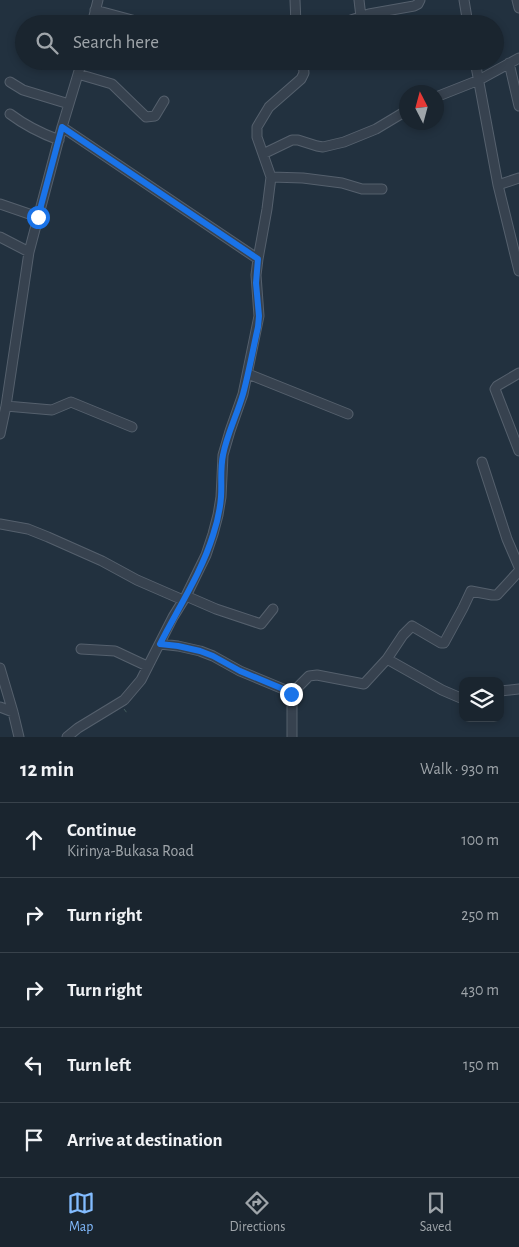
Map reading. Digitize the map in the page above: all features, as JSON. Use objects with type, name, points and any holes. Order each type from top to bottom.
[{"type":"street","points":[[94,15],[98,0]]},
{"type":"street","points":[[295,0],[296,15]]},
{"type":"street","points":[[359,0],[361,15]]},
{"type":"street","points":[[366,15],[414,6],[420,0]]},
{"type":"street","points":[[464,0],[466,15]]},
{"type":"street","points":[[517,0],[519,8]]},
{"type":"street","points":[[95,10],[114,15]]},
{"type":"street","points":[[504,66],[519,58]]},
{"type":"street","points":[[509,63],[519,106]]},
{"type":"street","points":[[0,434],[10,380],[28,252],[79,70]]},
{"type":"street","points":[[67,737],[78,728],[124,700],[141,680],[206,555],[218,515],[223,455],[243,394],[259,316],[256,283],[258,259],[271,177],[256,134],[257,127],[269,107],[301,79],[304,70]]},
{"type":"street","points":[[477,70],[498,186],[519,271]]},
{"type":"street","points":[[444,94],[480,80],[497,70]]},
{"type":"street","points":[[78,74],[112,84],[146,117],[155,116],[164,101]]},
{"type":"street","points":[[10,82],[23,90],[69,104]]},
{"type":"street","points":[[10,114],[21,123],[59,140]]},
{"type":"street","points":[[263,154],[292,140],[323,147],[349,140],[376,129],[399,115]]},
{"type":"street","points":[[62,127],[258,259]]},
{"type":"street","points":[[271,177],[303,178],[342,183],[362,189],[382,190]]},
{"type":"street","points":[[498,186],[519,178]]},
{"type":"street","points":[[0,204],[38,217]]},
{"type":"street","points":[[0,237],[28,252]]},
{"type":"street","points":[[519,373],[495,389],[519,451]]},
{"type":"street","points":[[0,374],[10,380]]},
{"type":"street","points":[[248,374],[348,414]]},
{"type":"street","points":[[6,406],[52,410],[71,402],[132,427]]},
{"type":"street","points":[[291,694],[312,675],[362,684],[387,659],[403,635],[412,626],[444,643],[470,591],[497,595],[519,569],[482,462]]},
{"type":"street","points":[[0,524],[28,529],[48,536],[102,561],[137,580],[261,624],[273,609]]},
{"type":"street","points":[[160,644],[200,651],[240,671],[288,691],[292,699],[292,737]]},
{"type":"street","points":[[82,649],[115,651],[147,666]]},
{"type":"street","points":[[387,659],[442,690],[459,697]]},
{"type":"street","points":[[0,668],[19,737]]},
{"type":"street","points":[[504,691],[519,689]]},
{"type":"street","points":[[0,707],[13,712]]},
{"type":"route","points":[[38,217],[62,127],[258,259],[256,275],[259,307],[258,327],[243,394],[223,455],[218,515],[206,555],[160,644],[200,651],[291,694]]}]
